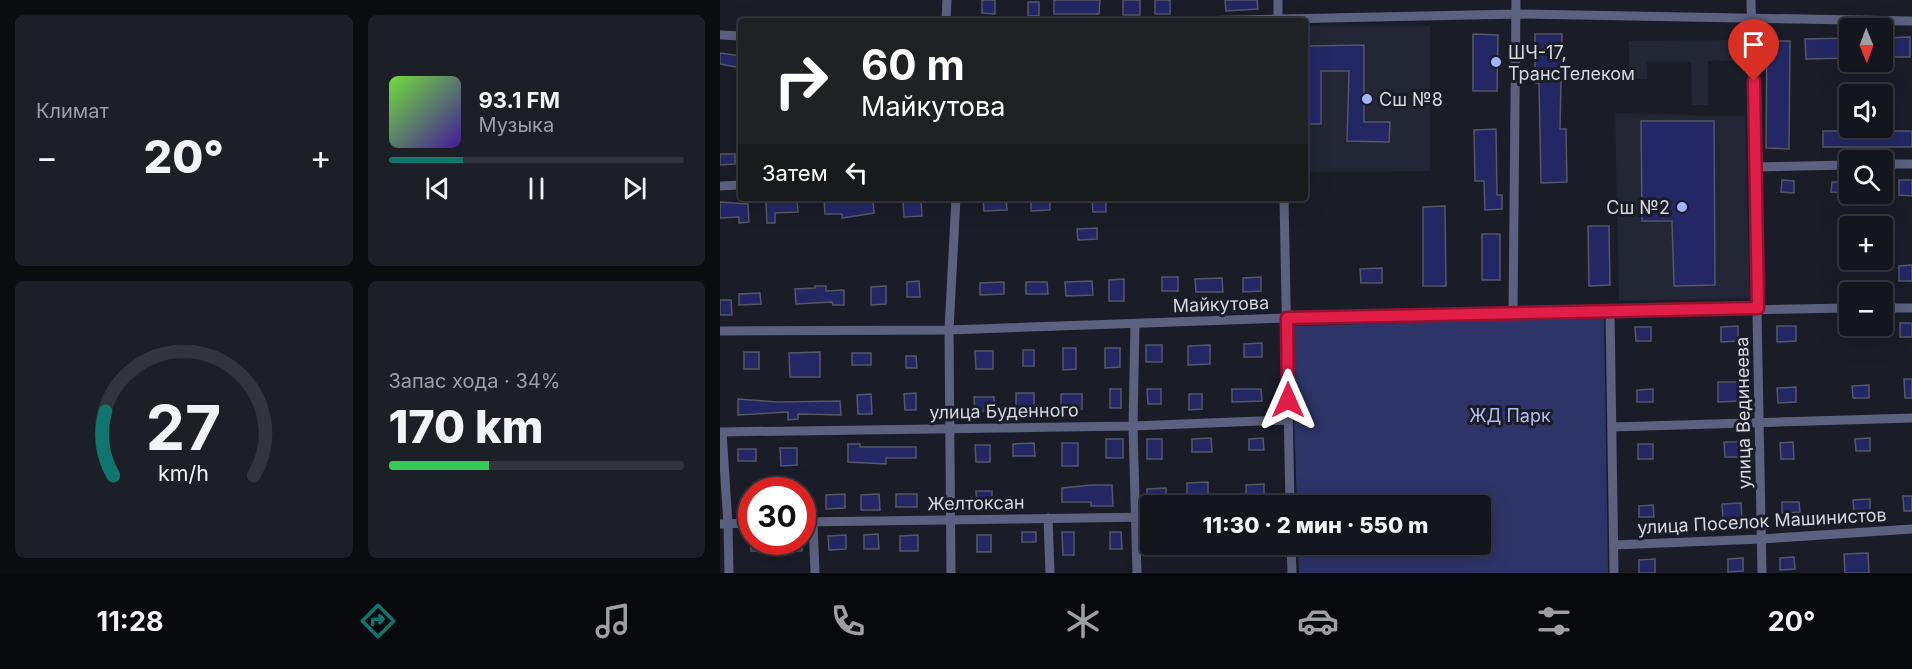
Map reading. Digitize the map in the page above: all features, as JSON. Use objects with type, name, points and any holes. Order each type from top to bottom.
[{"type":"street","points":[[946,18],[947,0]]},
{"type":"street","points":[[1278,0],[1278,18]]},
{"type":"street","points":[[1514,312],[1516,0]]},
{"type":"street","name":"улица Вединеева","points":[[1751,0],[1756,166],[1762,573]]},
{"type":"street","points":[[1308,18],[1517,14],[1912,21]]},
{"type":"street","points":[[720,35],[738,36]]},
{"type":"street","points":[[1893,164],[1912,164]]},
{"type":"street","points":[[1756,166],[1839,165]]},
{"type":"street","points":[[720,186],[738,185]]},
{"type":"street","points":[[951,573],[949,330],[956,201]]},
{"type":"street","points":[[1284,201],[1290,495]]},
{"type":"street","name":"Майкутова","points":[[720,331],[949,330],[1514,312],[1839,308]]},
{"type":"street","points":[[1893,308],[1912,308]]},
{"type":"street","points":[[1610,311],[1614,573]]},
{"type":"street","points":[[1135,324],[1133,426],[1137,573]]},
{"type":"street","points":[[1612,427],[1912,417]]},
{"type":"street","name":"улица Буденного","points":[[721,432],[1133,426],[1288,420]]},
{"type":"street","points":[[721,432],[724,524],[729,573]]},
{"type":"street","name":"Желтоксан","points":[[816,522],[1140,517]]},
{"type":"street","points":[[1048,518],[1050,573]]},
{"type":"street","name":"улица Поселок Машинистов","points":[[1614,544],[1761,539],[1912,529]]},
{"type":"street","points":[[814,555],[815,573]]},
{"type":"street","points":[[1291,555],[1292,573]]},
{"type":"shaded area","name":"Сш №8","points":[[1308,26],[1430,26],[1430,171],[1308,172]]},
{"type":"shaded area","points":[[1738,40],[1738,61],[1708,61],[1708,105],[1692,105],[1691,62],[1647,62],[1647,79],[1629,79],[1629,41]]},
{"type":"shaded area","name":"Сш №2","points":[[1615,113],[1745,116],[1750,298],[1619,301]]},
{"type":"green space","name":"ЖД Парк","points":[[1604,317],[1608,573],[1299,573],[1298,555],[1491,555],[1491,495],[1297,495],[1291,326]]},
{"type":"building","points":[[982,0],[995,0],[995,14],[982,13]]},
{"type":"building","points":[[1054,0],[1100,0],[1099,14],[1054,14]]},
{"type":"building","points":[[1123,0],[1140,0],[1140,15],[1123,15]]},
{"type":"building","points":[[1155,0],[1170,0],[1170,14],[1155,14]]},
{"type":"building","points":[[1225,0],[1257,0],[1258,9],[1226,11]]},
{"type":"building","points":[[1028,2],[1039,2],[1039,16],[1028,16]]},
{"type":"building","points":[[1473,34],[1498,35],[1497,91],[1473,91]]},
{"type":"building","points":[[1535,34],[1562,34],[1560,129],[1566,129],[1567,182],[1541,183],[1539,83],[1535,83]]},
{"type":"building","points":[[1910,37],[1910,57],[1893,57],[1893,38]]},
{"type":"building","points":[[1839,38],[1839,58],[1806,59],[1805,39]]},
{"type":"building","points":[[1767,41],[1790,41],[1789,149],[1766,148]]},
{"type":"building","points":[[1364,45],[1364,122],[1390,122],[1389,142],[1347,141],[1349,71],[1321,71],[1321,124],[1308,124],[1308,46]]},
{"type":"building","points":[[720,53],[738,56],[738,67],[720,64]]},
{"type":"building","points":[[1641,121],[1714,121],[1715,285],[1674,286],[1672,221],[1642,221]]},
{"type":"building","points":[[1496,129],[1497,195],[1502,195],[1502,209],[1485,210],[1484,181],[1475,181],[1474,130]]},
{"type":"building","points":[[1823,131],[1839,131],[1839,138],[1893,138],[1893,131],[1912,131],[1912,147],[1823,147]]},
{"type":"building","points":[[720,154],[735,154],[735,164],[720,165]]},
{"type":"building","points":[[1782,180],[1794,181],[1794,193],[1781,192]]},
{"type":"building","points":[[1899,180],[1912,180],[1912,196],[1899,195]]},
{"type":"building","points":[[1832,182],[1839,182],[1839,193],[1831,192]]},
{"type":"building","points":[[797,201],[798,212],[775,213],[775,223],[767,223],[766,202]]},
{"type":"building","points":[[824,201],[873,201],[874,213],[842,218],[842,214],[825,214]]},
{"type":"building","points":[[903,201],[921,201],[922,216],[904,217]]},
{"type":"building","points":[[983,201],[1006,201],[1007,210],[984,211]]},
{"type":"building","points":[[1031,201],[1050,201],[1050,210],[1031,211]]},
{"type":"building","points":[[1092,201],[1106,201],[1106,212],[1093,212]]},
{"type":"building","points":[[720,202],[748,204],[749,222],[739,223],[739,217],[720,218]]},
{"type":"building","points":[[1445,206],[1446,286],[1423,286],[1423,207]]},
{"type":"building","points":[[1588,226],[1609,226],[1610,285],[1589,286]]},
{"type":"building","points":[[1097,228],[1097,239],[1078,240],[1077,229]]},
{"type":"building","points":[[1482,234],[1500,234],[1500,280],[1482,280]]},
{"type":"building","points":[[1912,265],[1912,281],[1899,281],[1899,266]]},
{"type":"building","points":[[1382,268],[1382,283],[1361,283],[1360,269]]},
{"type":"building","points":[[1162,277],[1178,277],[1178,291],[1162,291]]},
{"type":"building","points":[[1261,277],[1261,291],[1243,292],[1243,278]]},
{"type":"building","points":[[1222,278],[1223,292],[1196,292],[1195,279]]},
{"type":"building","points":[[1124,279],[1124,301],[1109,301],[1109,280]]},
{"type":"building","points":[[919,281],[920,297],[907,297],[907,282]]},
{"type":"building","points":[[1092,281],[1093,295],[1066,296],[1065,282]]},
{"type":"building","points":[[1004,282],[1004,294],[980,295],[980,283]]},
{"type":"building","points":[[1026,282],[1047,282],[1048,294],[1026,294]]},
{"type":"building","points":[[815,286],[826,286],[826,291],[844,290],[844,305],[833,305],[832,302],[796,304],[795,289],[815,288]]},
{"type":"building","points":[[886,286],[886,304],[871,305],[871,287]]},
{"type":"building","points":[[760,293],[761,304],[739,305],[739,294]]},
{"type":"building","points":[[720,300],[731,300],[732,315],[720,315]]},
{"type":"building","points":[[1900,323],[1912,323],[1912,337],[1900,337]]},
{"type":"building","points":[[1738,326],[1738,341],[1721,342],[1721,327]]},
{"type":"building","points":[[1777,326],[1796,326],[1796,341],[1777,342]]},
{"type":"building","points":[[1635,327],[1651,327],[1651,341],[1636,341]]},
{"type":"building","points":[[1262,343],[1262,357],[1244,357],[1244,344]]},
{"type":"building","points":[[1146,345],[1162,345],[1162,362],[1146,362]]},
{"type":"building","points":[[1210,345],[1210,364],[1188,365],[1188,346]]},
{"type":"building","points":[[1063,348],[1076,348],[1076,369],[1063,370]]},
{"type":"building","points":[[1105,348],[1120,348],[1120,367],[1105,368]]},
{"type":"building","points":[[1023,350],[1034,350],[1034,366],[1023,366]]},
{"type":"building","points":[[975,351],[993,351],[993,369],[976,369]]},
{"type":"building","points":[[744,352],[759,352],[759,369],[744,369]]},
{"type":"building","points":[[820,352],[820,377],[790,377],[789,353]]},
{"type":"building","points":[[852,353],[871,353],[871,365],[852,365]]},
{"type":"building","points":[[906,356],[916,356],[917,368],[906,368]]},
{"type":"building","points":[[1904,379],[1912,379],[1912,398],[1905,398]]},
{"type":"building","points":[[1718,382],[1738,382],[1739,401],[1718,402]]},
{"type":"building","points":[[1869,385],[1869,398],[1853,398],[1852,386]]},
{"type":"building","points":[[1796,387],[1796,402],[1778,403],[1777,388]]},
{"type":"building","points":[[1110,389],[1121,389],[1121,408],[1110,408]]},
{"type":"building","points":[[1147,389],[1161,389],[1161,404],[1148,404]]},
{"type":"building","points":[[1232,389],[1261,389],[1262,401],[1232,402]]},
{"type":"building","points":[[1653,389],[1653,402],[1637,402],[1637,390]]},
{"type":"building","points":[[916,393],[916,410],[905,410],[904,394]]},
{"type":"building","points":[[1016,393],[1034,393],[1034,407],[1016,407]]},
{"type":"building","points":[[871,394],[872,414],[858,414],[857,395]]},
{"type":"building","points":[[1061,394],[1082,394],[1082,409],[1061,410]]},
{"type":"building","points":[[1189,394],[1202,394],[1202,409],[1189,410]]},
{"type":"building","points":[[974,397],[994,397],[994,411],[975,411]]},
{"type":"building","points":[[738,399],[777,402],[840,401],[841,415],[798,414],[798,419],[788,420],[788,412],[738,415]]},
{"type":"building","points":[[1211,438],[1212,452],[1192,452],[1192,439]]},
{"type":"building","points":[[1263,438],[1264,450],[1249,450],[1249,439]]},
{"type":"building","points":[[1870,438],[1870,451],[1856,451],[1855,439]]},
{"type":"building","points":[[1106,439],[1123,439],[1123,458],[1106,458]]},
{"type":"building","points":[[1147,439],[1162,439],[1162,459],[1147,459]]},
{"type":"building","points":[[1724,442],[1740,442],[1741,457],[1725,457]]},
{"type":"building","points":[[1793,442],[1794,459],[1781,459],[1780,443]]},
{"type":"building","points":[[1034,443],[1035,456],[1013,456],[1013,444]]},
{"type":"building","points":[[1062,443],[1078,443],[1078,466],[1062,466]]},
{"type":"building","points":[[848,444],[860,444],[860,447],[916,447],[916,458],[886,458],[886,464],[848,462]]},
{"type":"building","points":[[1638,444],[1653,444],[1653,459],[1638,459]]},
{"type":"building","points":[[975,445],[990,445],[990,462],[976,462]]},
{"type":"building","points":[[780,448],[797,448],[797,465],[781,466]]},
{"type":"building","points":[[738,449],[756,449],[756,461],[738,461]]},
{"type":"building","points":[[1208,482],[1208,495],[1187,495],[1187,483]]},
{"type":"building","points":[[1264,484],[1264,495],[1246,495],[1246,485]]},
{"type":"building","points":[[1112,485],[1113,506],[1091,506],[1091,502],[1062,502],[1062,488]]},
{"type":"building","points":[[1166,488],[1166,495],[1147,495],[1147,489]]},
{"type":"building","points":[[976,491],[992,491],[992,504],[977,505]]},
{"type":"building","points":[[845,494],[845,508],[826,509],[826,495]]},
{"type":"building","points":[[879,494],[880,510],[861,510],[861,495]]},
{"type":"building","points":[[896,494],[917,494],[917,507],[896,507]]},
{"type":"building","points":[[1903,496],[1912,496],[1912,511],[1904,511]]},
{"type":"building","points":[[1870,499],[1870,513],[1854,513],[1853,500]]},
{"type":"building","points":[[1782,502],[1799,502],[1800,512],[1782,513]]},
{"type":"building","points":[[1741,503],[1742,519],[1723,519],[1722,504]]},
{"type":"building","points":[[1653,505],[1654,517],[1639,517],[1639,506]]},
{"type":"building","points":[[1022,532],[1036,532],[1036,542],[1022,542]]},
{"type":"building","points":[[1062,532],[1074,532],[1074,555],[1063,555]]},
{"type":"building","points":[[1110,532],[1121,532],[1122,549],[1110,549]]},
{"type":"building","points":[[878,534],[879,549],[864,549],[864,535]]},
{"type":"building","points":[[846,535],[846,549],[829,550],[828,536]]},
{"type":"building","points":[[918,535],[918,551],[900,551],[900,536]]},
{"type":"building","points":[[977,535],[991,535],[991,552],[977,552]]},
{"type":"building","points":[[1868,553],[1869,573],[1845,573],[1844,554]]},
{"type":"building","points":[[1794,557],[1795,569],[1780,570],[1780,558]]},
{"type":"building","points":[[1743,558],[1743,571],[1728,572],[1728,559]]},
{"type":"building","points":[[1655,559],[1655,573],[1639,573],[1639,560]]},
{"type":"place","name":"ШЧ-17, ТрансТелеком","points":[[1496,62]]},
{"type":"place","name":"Сш №8","points":[[1367,99]]},
{"type":"place","name":"Сш №2","points":[[1682,207]]},
{"type":"route","points":[[1288,400],[1287,318],[1758,308],[1754,81]]}]
